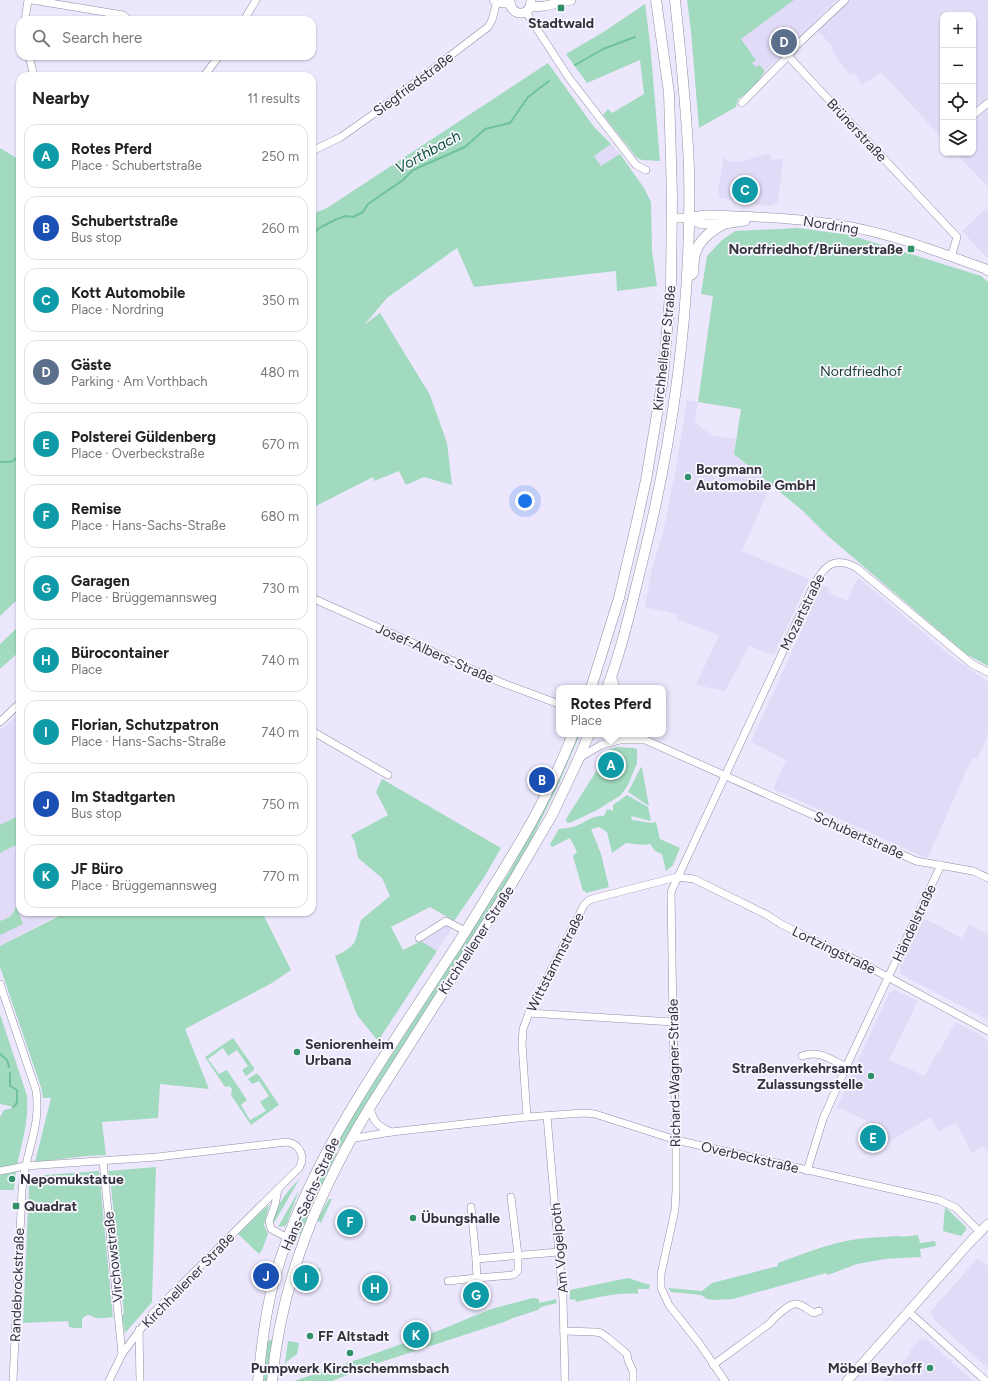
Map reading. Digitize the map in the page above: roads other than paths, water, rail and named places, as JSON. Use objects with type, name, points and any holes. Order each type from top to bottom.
[{"type":"main road","name":"Kirchhellener Straße","points":[[592,685],[619,598],[646,480],[663,378],[671,284],[672,218],[669,93],[656,0]]},
{"type":"main road","name":"Kirchhellener Straße","points":[[608,685],[628,621],[650,533],[672,418],[677,378],[686,281],[689,167],[683,70],[675,0]]},
{"type":"main road","points":[[686,281],[693,273],[695,253],[700,244],[709,233],[724,224]]},
{"type":"main road","name":"Kirchhellener Straße","points":[[341,1125],[516,849],[551,785],[572,737]]},
{"type":"main road","name":"Kirchhellener Straße","points":[[350,1139],[512,885],[545,827],[579,758],[587,737]]},
{"type":"main road","name":"Hans-Sachs-Straße","points":[[258,1381],[266,1316],[277,1270],[288,1238],[306,1196],[329,1146],[341,1125]]},
{"type":"main road","name":"Hans-Sachs-Straße","points":[[272,1381],[281,1318],[297,1259],[316,1208],[350,1139]]},
{"type":"street","points":[[26,16],[28,0]]},
{"type":"street","points":[[32,0],[123,14],[125,16]]},
{"type":"street","points":[[246,16],[256,0]]},
{"type":"street","points":[[495,1],[510,2],[511,8],[516,12],[522,13],[529,6],[545,6],[571,0]]},
{"type":"street","points":[[742,103],[797,45],[845,0]]},
{"type":"street","name":"Siegfriedstraße","points":[[316,148],[341,137],[488,27],[492,20],[495,1]]},
{"type":"street","points":[[529,6],[569,78],[636,165],[646,170]]},
{"type":"street","name":"Brünerstraße","points":[[788,56],[957,237],[951,257]]},
{"type":"street","points":[[30,60],[33,72]]},
{"type":"street","points":[[207,72],[216,60]]},
{"type":"street","points":[[976,112],[988,103]]},
{"type":"street","name":"Nordring","points":[[672,218],[712,215],[804,220],[840,225],[868,231],[951,257],[988,271]]},
{"type":"street","name":"Nordring","points":[[688,218],[702,224],[724,224],[764,218]]},
{"type":"street","name":"Mozartstraße","points":[[725,775],[819,575],[827,566],[835,562],[851,564],[857,568],[972,664],[988,672]]},
{"type":"street","name":"Josef-Albers-Straße","points":[[316,600],[500,682],[556,703]]},
{"type":"street","points":[[612,675],[615,685]]},
{"type":"street","points":[[0,722],[16,707]]},
{"type":"street","points":[[316,733],[388,775]]},
{"type":"street","name":"Schubertstraße","points":[[579,758],[601,745],[620,740],[644,737],[916,861],[973,871],[988,878]]},
{"type":"street","name":"Richard-Wagner-Straße","points":[[725,775],[677,876],[671,892],[676,1140],[675,1210],[661,1274],[661,1288],[670,1305],[699,1343],[725,1381]]},
{"type":"street","name":"Händelstraße","points":[[807,1170],[823,1119],[941,865]]},
{"type":"street","name":"Lortzingstraße","points":[[677,876],[694,879],[749,905],[767,914],[781,924],[889,976],[988,1031]]},
{"type":"street","name":"Wittstammstraße","points":[[528,1117],[522,1044],[523,1029],[529,1013],[584,905],[588,901],[677,876]]},
{"type":"street","name":"Kirchhellener Straße","points":[[419,938],[446,921],[465,931]]},
{"type":"street","points":[[0,984],[36,1090],[38,1104],[37,1123],[25,1166]]},
{"type":"street","points":[[529,1013],[673,1022]]},
{"type":"street","points":[[802,1056],[809,1053],[816,1053],[846,1067]]},
{"type":"street","points":[[370,1107],[371,1114],[379,1126],[391,1132]]},
{"type":"street","name":"Overbeckstraße","points":[[350,1139],[391,1132],[528,1117],[583,1113],[595,1114],[676,1140],[939,1200],[956,1208],[980,1232]]},
{"type":"street","name":"Am Vogelpoth","points":[[547,1116],[563,1300],[565,1381]]},
{"type":"street","name":"Kirchhellener Straße","points":[[104,1161],[157,1157],[287,1142],[295,1145],[301,1152],[302,1163],[299,1168],[152,1314],[122,1354],[109,1381]]},
{"type":"street","points":[[0,1171],[25,1166],[104,1161]]},
{"type":"street","name":"Virchowstraße","points":[[104,1161],[122,1354]]},
{"type":"street","name":"Randebrockstraße","points":[[13,1381],[20,1207],[25,1166]]},
{"type":"street","points":[[278,1189],[275,1205],[269,1221],[271,1229],[288,1238]]},
{"type":"street","points":[[448,1281],[515,1275],[519,1269],[511,1196]]},
{"type":"street","points":[[471,1207],[478,1278]]},
{"type":"street","points":[[847,1381],[988,1224]]},
{"type":"street","points":[[476,1259],[559,1252]]},
{"type":"street","points":[[713,1365],[769,1324],[773,1318],[793,1304],[799,1304],[814,1313],[819,1311]]},
{"type":"street","points":[[909,1312],[986,1381]]},
{"type":"street","points":[[139,1330],[140,1381]]},
{"type":"street","points":[[564,1332],[601,1333],[627,1354],[633,1371],[633,1381]]},
{"type":"waterway","name":"Vorthbach","points":[[575,65],[603,49],[635,37]]},
{"type":"waterway","name":"Vorthbach","points":[[316,231],[337,219],[346,216],[353,217],[363,212],[368,204],[403,180],[413,170],[465,147],[485,129],[510,123],[528,97],[549,81]]},
{"type":"waterway","name":"Vorthbach","points":[[0,462],[13,461],[16,458]]},
{"type":"waterway","points":[[0,1054],[7,1060],[9,1067]]},
{"type":"waterway","points":[[10,1073],[10,1086],[17,1090],[17,1103],[13,1107]]},
{"type":"place","name":"Stadtwald","points":[[561,8]]},
{"type":"place","name":"Gäste","points":[[784,42]]},
{"type":"place","name":"Kott Automobile","points":[[745,190]]},
{"type":"place","name":"Nordfriedhof/Brünerstraße","points":[[911,249]]},
{"type":"place","name":"Borgmann Automobile GmbH","points":[[688,477]]},
{"type":"place","name":"Rotes Pferd","points":[[611,765]]},
{"type":"place","name":"Schubertstraße","points":[[542,780]]},
{"type":"place","name":"Seniorenheim Urbana","points":[[297,1052]]},
{"type":"place","name":"Straßenverkehrsamt Zulassungsstelle","points":[[871,1076]]},
{"type":"place","name":"Polsterei Güldenberg","points":[[873,1138]]},
{"type":"place","name":"Nepomukstatue","points":[[12,1179]]},
{"type":"place","name":"Quadrat","points":[[16,1206]]},
{"type":"place","name":"Übungshalle","points":[[413,1218]]},
{"type":"place","name":"Remise","points":[[350,1222]]},
{"type":"place","name":"Im Stadtgarten","points":[[266,1276]]},
{"type":"place","name":"Florian, Schutzpatron","points":[[306,1278]]},
{"type":"place","name":"Bürocontainer","points":[[375,1288]]},
{"type":"place","name":"Garagen","points":[[476,1295]]},
{"type":"place","name":"JF Büro","points":[[416,1335]]},
{"type":"place","name":"FF Altstadt","points":[[310,1336]]},
{"type":"place","name":"Pumpwerk Kirchschemmsbach","points":[[350,1353]]},
{"type":"place","name":"Möbel Beyhoff","points":[[930,1368]]},
{"type":"park label","name":"Nordfriedhof","points":[[861,371]]}]
